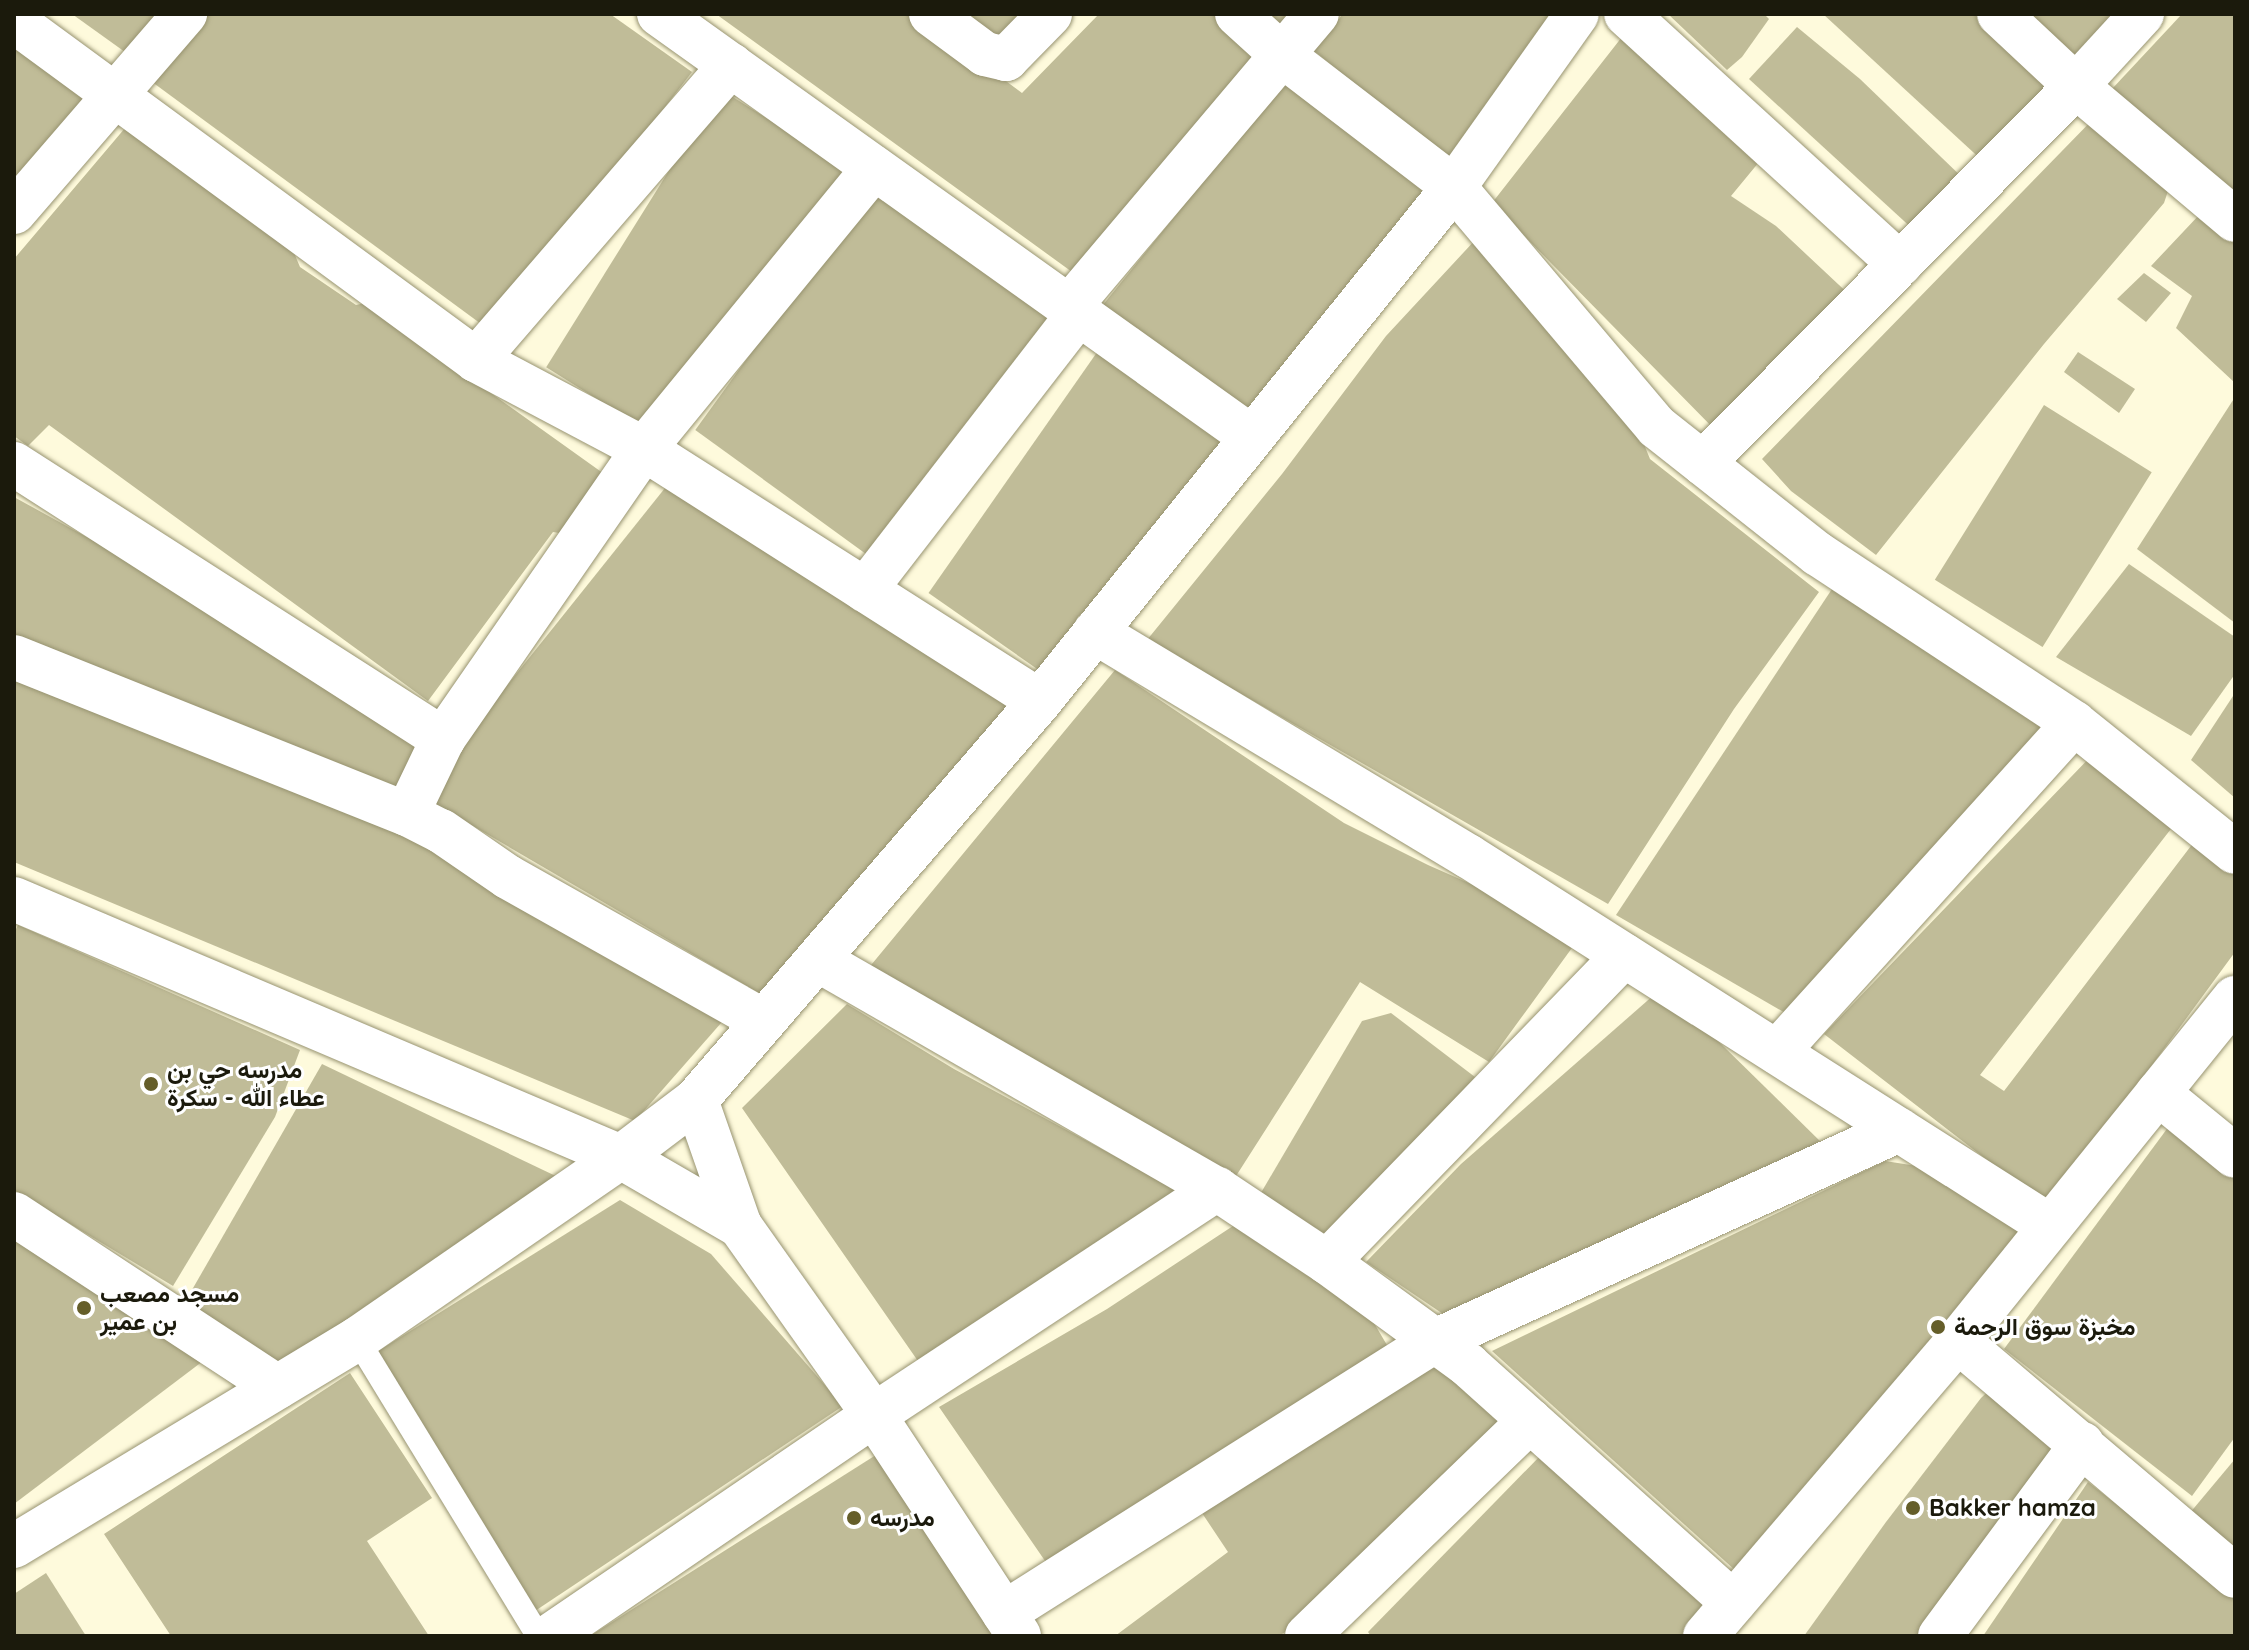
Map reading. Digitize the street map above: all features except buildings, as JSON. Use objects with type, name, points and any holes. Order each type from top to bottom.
[{"type":"street","points":[[14,212],[185,14]]},
{"type":"street","points":[[659,14],[1250,436]]},
{"type":"street","points":[[931,14],[985,54],[1006,59],[1050,14]]},
{"type":"street","points":[[1237,14],[1282,55],[1454,187],[1657,427],[1818,554],[2074,723],[2235,852]]},
{"type":"street","points":[[865,590],[1073,310],[1317,14]]},
{"type":"street","points":[[14,1546],[357,1339],[621,1157],[696,1100],[1040,701],[1250,436],[1454,187],[1577,14]]},
{"type":"street","points":[[1626,14],[1900,264]]},
{"type":"street","points":[[1999,14],[2076,86],[2235,220]]},
{"type":"street","points":[[1703,463],[2076,86],[2142,14]]},
{"type":"street","points":[[14,21],[476,360],[644,449],[1040,701]]},
{"type":"street","points":[[476,360],[731,65]]},
{"type":"street","points":[[407,814],[443,739],[644,449],[874,168]]},
{"type":"street","points":[[14,464],[443,739]]},
{"type":"street","points":[[1095,632],[1468,856],[2050,1226]]},
{"type":"street","points":[[14,657],[407,814],[441,831],[508,877],[762,1020]]},
{"type":"street","points":[[1777,1052],[2074,723]]},
{"type":"street","points":[[14,899],[621,1157],[740,1226]]},
{"type":"street","points":[[1327,1262],[1624,955]]},
{"type":"street","points":[[818,960],[1217,1189],[1327,1262],[1468,1365],[1733,1603]]},
{"type":"street","points":[[1705,1636],[1958,1341],[2235,998]]},
{"type":"street","points":[[2158,1093],[2235,1156]]},
{"type":"street","points":[[696,1100],[740,1226],[874,1415],[1012,1624],[1433,1342],[1899,1130]]},
{"type":"street","points":[[550,1636],[874,1415],[1217,1189]]},
{"type":"street","points":[[14,1214],[277,1387]]},
{"type":"street","points":[[1958,1341],[2235,1576]]},
{"type":"street","points":[[1307,1636],[1530,1421]]},
{"type":"street","points":[[1940,1636],[2082,1444]]},
{"type":"lane","points":[[357,1339],[538,1636]]},
{"type":"place","name":"مدرسه حي بن عطاء الله - سكرة","points":[[151,1084]]},
{"type":"place","name":"مسجد مصعب بن عمير","points":[[84,1308]]},
{"type":"place","name":"مخبزة سوق الرحمة","points":[[1938,1327]]},
{"type":"place","name":"Bakker hamza","points":[[1913,1508]]},
{"type":"place","name":"مدرسه","points":[[854,1518]]}]
